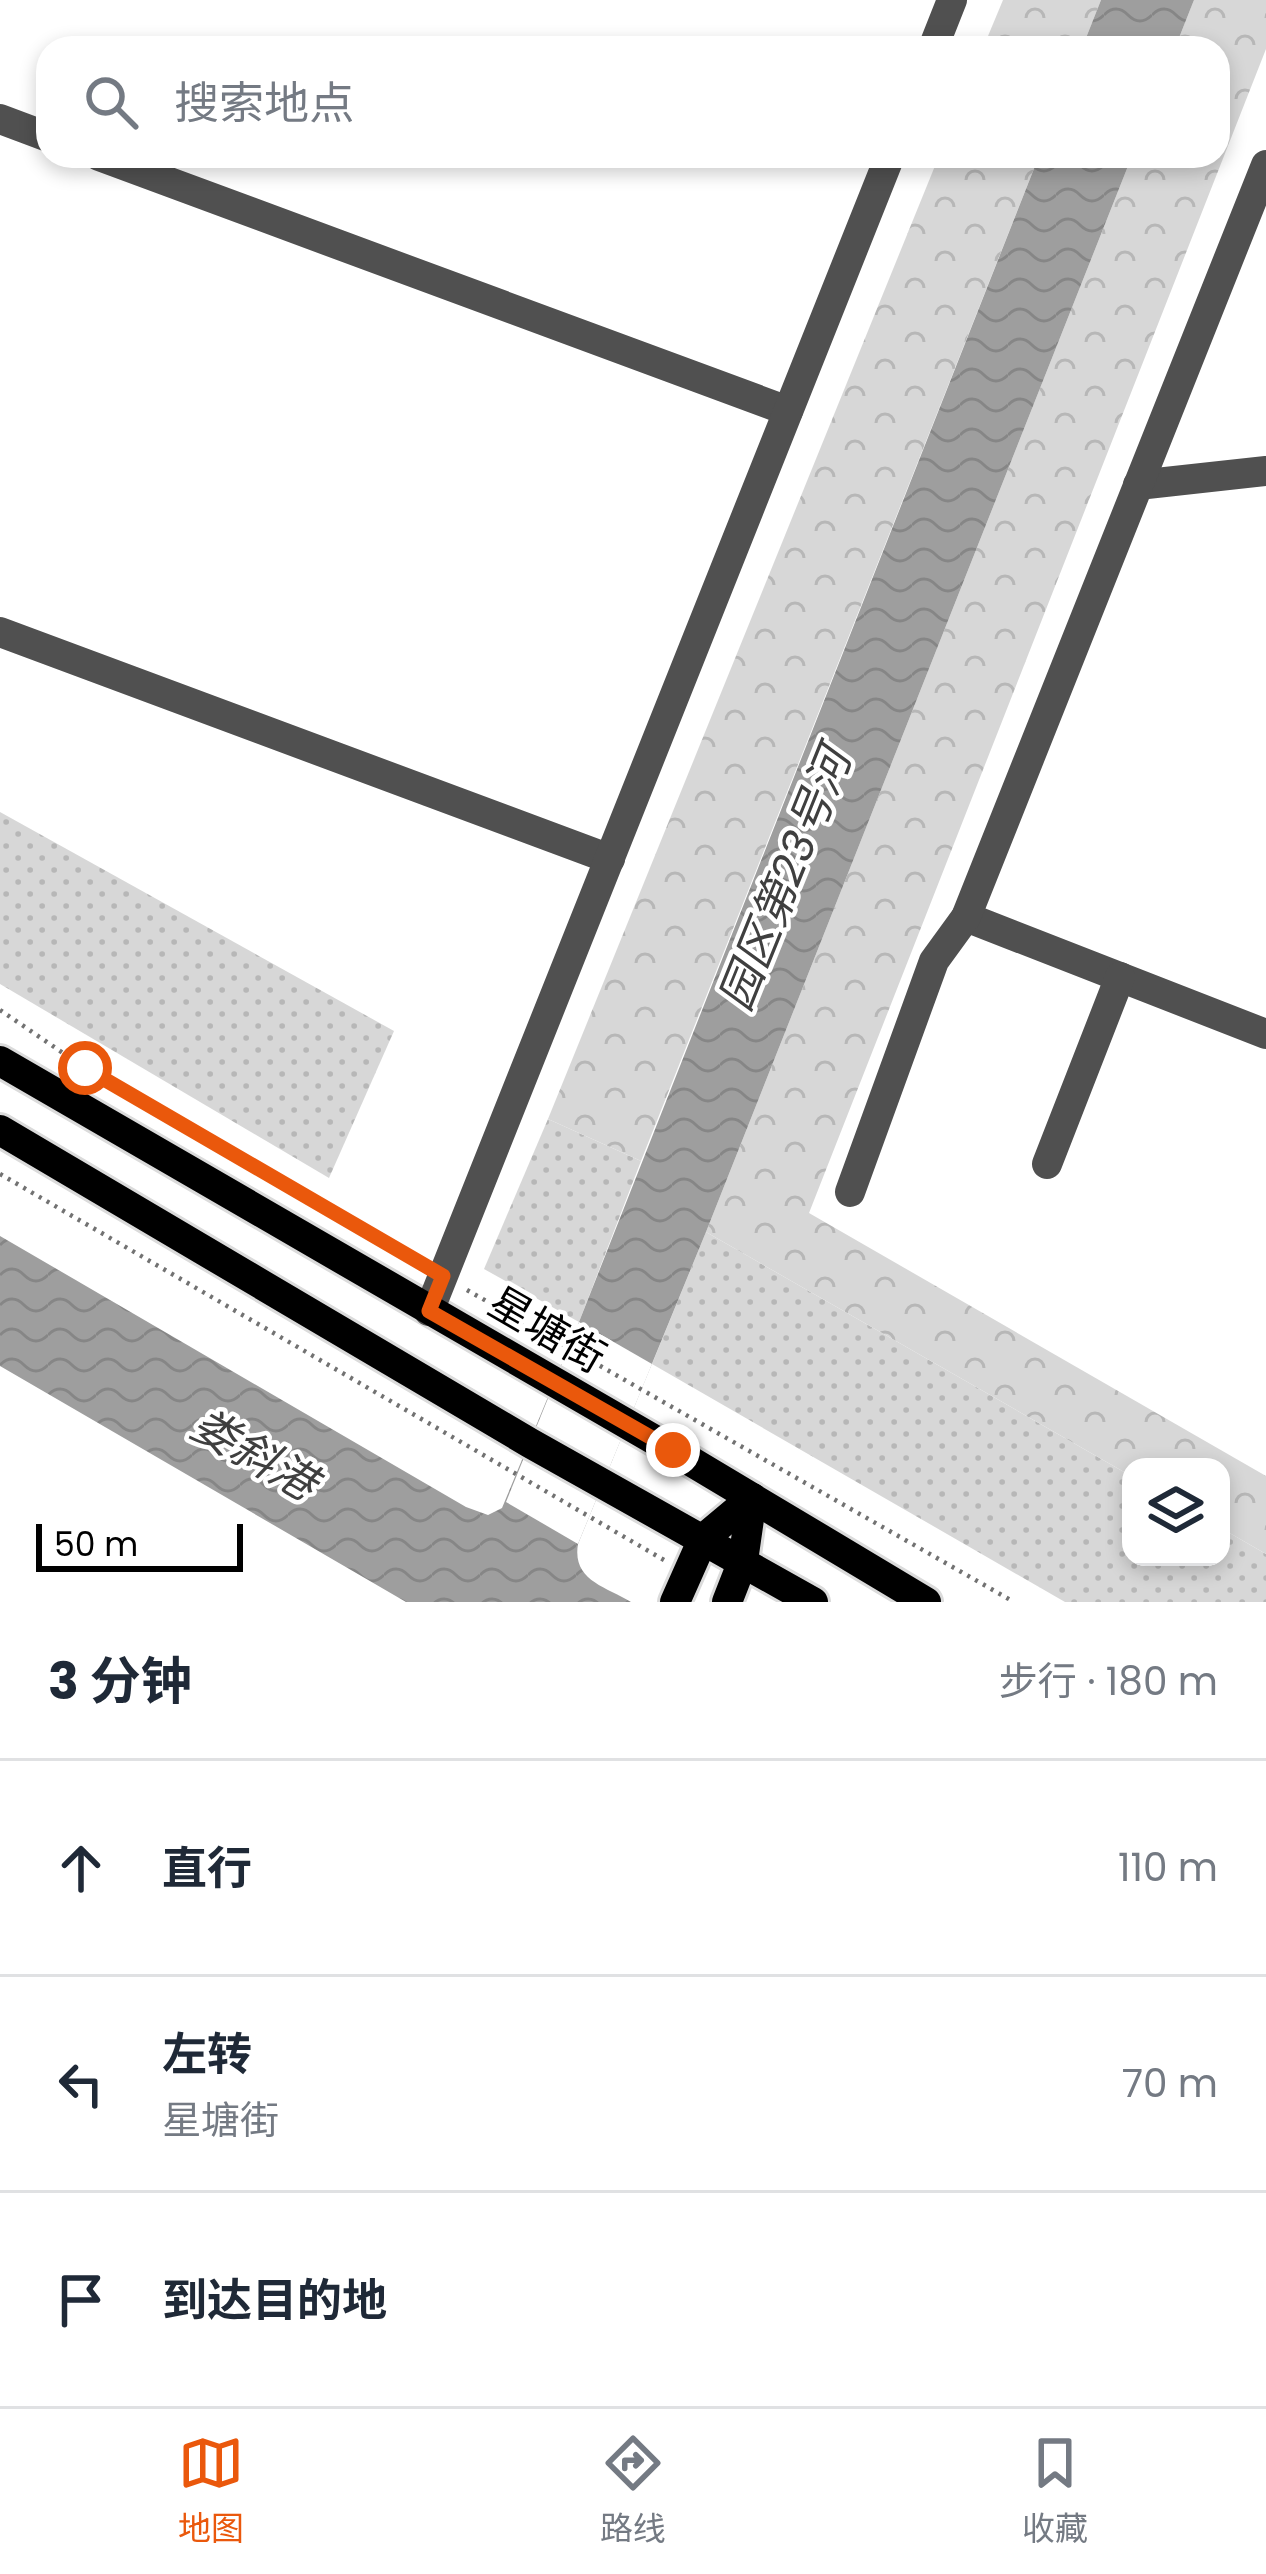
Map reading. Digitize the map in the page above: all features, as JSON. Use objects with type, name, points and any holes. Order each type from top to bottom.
[{"type":"main road","name":"星塘街","points":[[0,1061],[926,1602]]},
{"type":"main road","points":[[0,1130],[530,1443],[813,1602]]},
{"type":"main road","points":[[675,1602],[703,1539],[752,1498]]},
{"type":"main road","points":[[727,1602],[742,1562],[752,1498]]},
{"type":"lane","points":[[938,36],[952,0]]},
{"type":"lane","points":[[0,119],[36,132]]},
{"type":"lane","points":[[850,1192],[934,961],[966,917],[1266,165]]},
{"type":"lane","points":[[131,168],[788,411]]},
{"type":"lane","points":[[429,1311],[885,168]]},
{"type":"lane","points":[[1138,485],[1266,471]]},
{"type":"lane","points":[[0,632],[610,860]]},
{"type":"lane","points":[[966,917],[1266,1034]]},
{"type":"lane","points":[[1047,1164],[1120,976]]},
{"type":"path","points":[[0,1010],[85,1068],[1014,1602]]},
{"type":"path","points":[[0,1174],[589,1516]]},
{"type":"green space","points":[[1003,0],[1101,0],[1087,36],[988,36]]},
{"type":"green space","points":[[1194,0],[1266,0],[1266,49],[1230,141],[1230,36],[1180,36]]},
{"type":"green space","points":[[934,168],[1034,168],[641,1161],[548,1119]]},
{"type":"green space","points":[[1127,168],[1219,168],[809,1213],[1266,1476],[1266,1554],[1230,1533],[1230,1458],[1122,1458],[1122,1471],[706,1232]]},
{"type":"green space","points":[[0,812],[394,1031],[329,1178],[0,984]]},
{"type":"green space","points":[[548,1119],[641,1161],[579,1322],[484,1269]]},
{"type":"green space","points":[[706,1232],[1122,1471],[1122,1566],[1230,1566],[1230,1533],[1266,1554],[1266,1602],[1065,1602],[652,1364]]},
{"type":"water","points":[[1101,0],[1194,0],[1180,36],[1087,36]]},
{"type":"water","points":[[1034,168],[1127,168],[578,1544],[577,1556],[585,1574],[631,1602],[406,1602],[0,1366],[0,1236],[466,1507],[488,1515],[502,1508]]},
{"type":"pier","points":[[579,1322],[652,1364],[578,1544],[506,1502]]},
{"type":"route","points":[[85,1068],[443,1276],[429,1311],[673,1450]]},
{"type":"water label","name":"园区第23号河","points":[[785,879]]},
{"type":"water label","name":"娄斜港","points":[[254,1454]]}]
